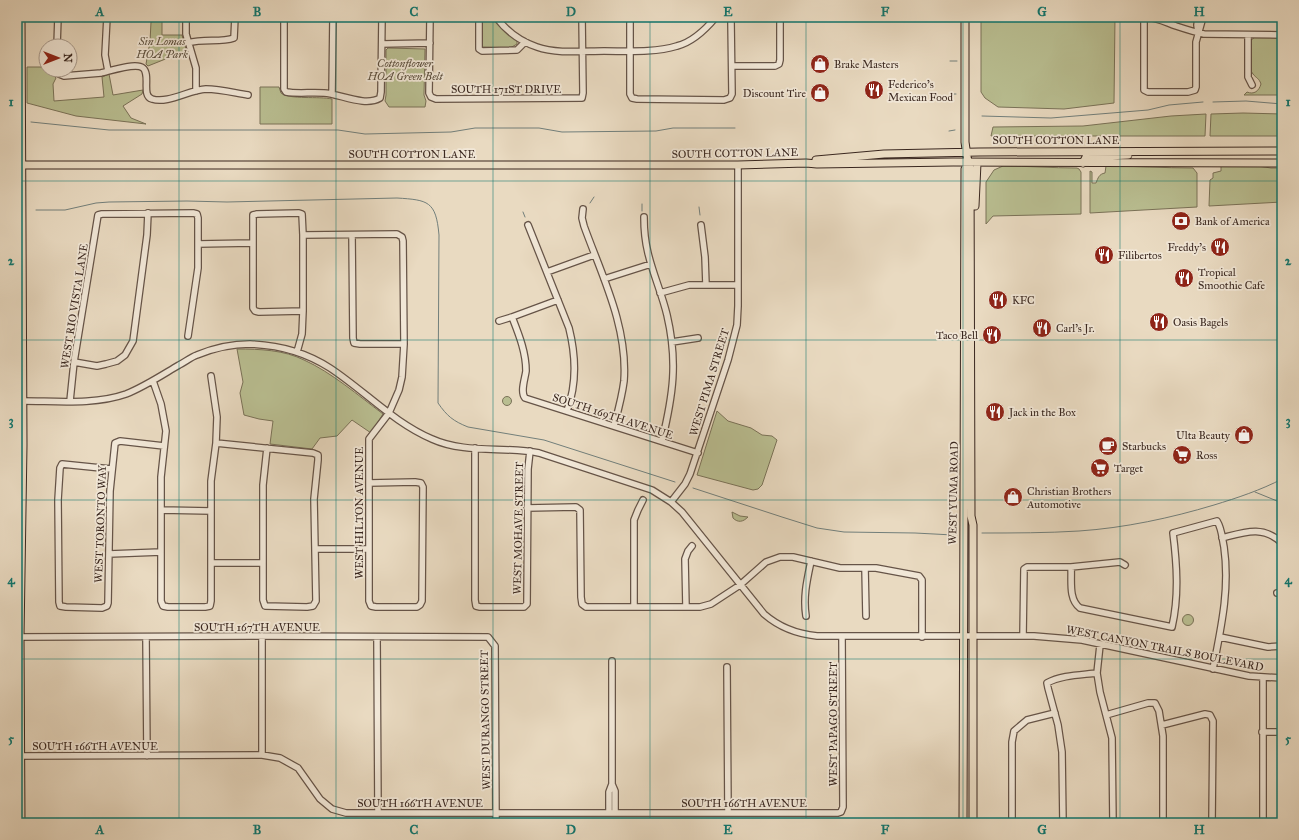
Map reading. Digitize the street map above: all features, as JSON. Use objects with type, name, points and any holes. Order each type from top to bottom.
[{"type":"main road","points":[[21,17],[19,165],[23,515],[20,637],[21,823]]},
{"type":"main road","name":"WEST YUMA ROAD","points":[[965,17],[965,134],[968,163],[970,168],[971,218],[973,823]]},
{"type":"main road","points":[[1083,163],[1086,157],[1136,155],[1154,151]]},
{"type":"main road","points":[[1204,151],[1204,162]]},
{"type":"main road","name":"SOUTH COTTON LANE","points":[[19,165],[738,165],[806,162],[884,154],[967,152],[1282,151]]},
{"type":"main road","points":[[848,164],[858,161],[880,159],[884,154]]},
{"type":"main road","name":"SOUTH COTTON LANE","points":[[806,162],[817,164],[1282,163]]},
{"type":"main road","name":"WEST YUMA ROAD","points":[[963,823],[965,169],[968,163]]},
{"type":"main road","points":[[971,218],[974,216],[977,163]]},
{"type":"main road","points":[[965,245],[967,263],[967,315],[971,318]]},
{"type":"main road","points":[[964,472],[967,477],[967,513],[971,516]]},
{"type":"street","points":[[57,38],[58,17]]},
{"type":"street","points":[[106,17],[105,54],[108,71]]},
{"type":"street","points":[[186,17],[188,43],[196,68],[196,91]]},
{"type":"street","points":[[188,43],[199,40],[228,40],[234,38],[235,17]]},
{"type":"street","points":[[284,17],[284,88],[286,92],[323,93],[360,100],[376,100],[380,98],[382,17]]},
{"type":"street","points":[[332,94],[333,17]]},
{"type":"street","points":[[382,44],[430,43],[430,17]]},
{"type":"street","points":[[480,17],[479,49],[482,51],[517,50],[525,42]]},
{"type":"street","points":[[496,17],[512,35],[538,48],[582,51],[651,51],[678,46],[692,39],[707,27],[716,17]]},
{"type":"street","points":[[582,17],[582,51]]},
{"type":"street","points":[[630,17],[630,94],[632,98],[724,100],[730,98],[732,94],[730,17]]},
{"type":"street","points":[[732,66],[774,66],[778,64],[780,60],[780,17]]},
{"type":"street","points":[[1203,17],[1198,32],[1196,42],[1195,90],[1188,92],[1148,92],[1144,90],[1144,17],[1162,20],[1186,29],[1198,32],[1211,34],[1282,35]]},
{"type":"street","points":[[1198,17],[1198,32]]},
{"type":"street","points":[[1248,34],[1248,77],[1252,86]]},
{"type":"street","name":"SOUTH 171ST DRIVE","points":[[430,43],[429,93],[431,97],[436,99],[582,98],[582,51]]},
{"type":"street","points":[[78,74],[139,66],[145,72],[147,93],[149,97],[154,99],[166,99],[210,89],[248,95]]},
{"type":"street","name":"WEST PIMA STREET","points":[[671,502],[686,481],[698,453],[736,332],[738,319],[738,165]]},
{"type":"street","points":[[583,209],[582,218],[615,313],[623,350],[624,382],[621,403],[614,426]]},
{"type":"street","points":[[74,362],[97,366],[117,361],[126,355],[133,341],[147,235],[148,213],[197,214],[198,268],[188,336]]},
{"type":"street","name":"WEST RIO VISTA LANE","points":[[70,401],[74,362],[98,215],[148,213]]},
{"type":"street","points":[[298,352],[302,334],[303,312],[302,214],[253,215],[253,308],[255,311],[303,312]]},
{"type":"street","points":[[644,216],[646,246],[667,314],[672,342],[674,372],[672,398],[662,441]]},
{"type":"street","points":[[528,225],[569,328],[573,343],[575,377],[574,389],[567,412]]},
{"type":"street","points":[[701,225],[705,257],[706,285]]},
{"type":"street","name":"WEST HILTON AVENUE","points":[[352,235],[397,234],[402,237],[403,241],[404,344],[402,377],[399,390],[389,413],[370,439],[369,601],[371,606],[416,607],[420,605],[422,600],[423,488],[421,483],[370,483]]},
{"type":"street","points":[[303,235],[352,235],[354,343],[404,344]]},
{"type":"street","points":[[198,244],[252,243]]},
{"type":"street","points":[[547,272],[594,255]]},
{"type":"street","points":[[604,279],[651,264]]},
{"type":"street","points":[[660,293],[684,286],[738,285]]},
{"type":"street","points":[[498,321],[558,300]]},
{"type":"street","name":"SOUTH 169TH AVENUE","points":[[512,317],[521,340],[525,356],[526,373],[523,392],[527,399],[698,453]]},
{"type":"street","points":[[672,342],[698,338]]},
{"type":"street","name":"WEST CANYON TRAILS BOULEVARD","points":[[21,404],[109,399],[126,394],[196,355],[224,346],[249,344],[274,346],[298,352],[330,368],[416,432],[434,440],[455,446],[530,451],[652,490],[671,502],[682,512],[764,614],[778,625],[789,630],[809,635],[842,637],[1023,636],[1064,638],[1248,676],[1282,678]]},
{"type":"street","points":[[153,380],[162,404],[166,431],[161,477],[161,601],[163,606],[205,607],[210,606],[211,481],[216,443],[217,417],[211,376]]},
{"type":"street","name":"WEST TORONTO WAY","points":[[111,469],[62,464],[60,468],[58,500],[60,606],[102,608],[107,606],[111,469],[115,443],[120,441],[164,446]]},
{"type":"street","points":[[216,443],[267,448],[313,453],[318,455],[314,499],[316,601],[313,606],[265,606],[263,600],[263,484],[267,448]]},
{"type":"street","name":"WEST MOHAVE STREET","points":[[475,448],[475,600],[476,606],[480,607],[524,607],[527,604],[527,508],[530,451]]},
{"type":"street","points":[[634,607],[634,520],[643,500]]},
{"type":"street","points":[[527,508],[576,507],[580,510],[582,604],[586,607],[700,607],[711,604],[740,584],[766,562],[780,557],[793,557],[840,568],[876,568],[919,576],[922,580],[922,637]]},
{"type":"street","points":[[161,510],[211,511]]},
{"type":"street","points":[[1071,567],[1072,598],[1076,605],[1080,608],[1172,627],[1178,588],[1177,560],[1173,533],[1217,521],[1221,527],[1226,571],[1226,591],[1224,617],[1213,669]]},
{"type":"street","points":[[1222,538],[1246,532],[1260,531],[1276,538],[1282,543]]},
{"type":"street","points":[[686,607],[685,558],[692,546]]},
{"type":"street","points":[[316,549],[369,549]]},
{"type":"street","points":[[109,554],[161,552]]},
{"type":"street","points":[[806,616],[805,591],[811,562]]},
{"type":"street","points":[[1023,636],[1024,568],[1071,567],[1120,562],[1125,565]]},
{"type":"street","points":[[211,563],[263,563]]},
{"type":"street","points":[[866,568],[866,616]]},
{"type":"street","points":[[262,636],[262,755]]},
{"type":"street","name":"SOUTH 167TH AVENUE","points":[[20,637],[488,637],[492,642]]},
{"type":"street","points":[[146,637],[147,756]]},
{"type":"street","name":"WEST PAPAGO STREET","points":[[842,637],[842,812]]},
{"type":"street","points":[[1220,637],[1268,647],[1282,646]]},
{"type":"street","points":[[376,638],[378,814]]},
{"type":"street","name":"WEST DURANGO STREET","points":[[492,642],[495,646],[496,823]]},
{"type":"street","points":[[1100,645],[1097,673],[1112,744],[1113,823]]},
{"type":"street","points":[[612,661],[612,784],[609,792],[612,799],[612,813]]},
{"type":"street","points":[[727,668],[728,813]]},
{"type":"street","points":[[1063,823],[1062,752],[1055,713],[1047,683],[1066,677],[1097,673]]},
{"type":"street","points":[[1263,677],[1263,823]]},
{"type":"street","points":[[1106,714],[1148,703],[1155,703],[1159,711],[1162,726],[1163,823]]},
{"type":"street","points":[[1012,823],[1012,742],[1014,732],[1027,720],[1055,713]]},
{"type":"street","points":[[1162,726],[1205,714],[1210,715],[1212,721],[1212,823]]},
{"type":"street","points":[[1262,732],[1282,732]]},
{"type":"street","name":"SOUTH 166TH AVENUE","points":[[20,756],[262,755],[280,758],[298,768],[320,799],[332,809],[346,813],[496,814],[842,812]]},
{"type":"green space","name":"Sin Lomas HOA Park","points":[[158,17],[162,17],[162,35],[182,35],[187,53],[168,58],[148,66],[146,64],[150,42],[151,22],[155,21]]},
{"type":"green space","points":[[482,17],[492,17],[517,41],[517,44],[510,48],[482,47]]},
{"type":"green space","points":[[1115,17],[1114,103],[1064,109],[998,107],[985,98],[981,92],[981,18]]},
{"type":"green space","points":[[1255,37],[1282,37],[1282,78],[1279,84],[1279,89],[1282,92],[1282,95],[1244,95],[1247,92],[1256,92],[1261,84],[1251,72],[1250,68],[1250,41]]},
{"type":"green space","name":"Cottonflower HOA Green Belt","points":[[388,48],[425,49],[425,107],[389,107],[385,101],[386,50]]},
{"type":"green space","points":[[27,67],[38,67],[38,78],[56,78],[53,84],[54,101],[104,97],[102,77],[109,74],[113,95],[143,90],[142,94],[123,106],[131,118],[146,124],[76,116],[27,103]]},
{"type":"green space","points":[[260,87],[279,87],[281,93],[291,96],[332,99],[332,124],[260,124]]},
{"type":"green space","points":[[1206,114],[1205,136],[991,136],[993,127],[1083,126],[1171,116]]},
{"type":"green space","points":[[1211,114],[1282,114],[1282,136],[1210,136]]},
{"type":"green space","points":[[1003,166],[1079,169],[1081,172],[1081,214],[993,216],[986,224],[986,182],[994,170]]},
{"type":"green space","points":[[1106,166],[1193,168],[1197,173],[1197,207],[1090,213],[1090,171],[1092,172],[1092,183],[1096,183],[1100,175],[1105,173]]},
{"type":"green space","points":[[1221,166],[1258,166],[1282,168],[1282,202],[1209,206],[1210,180],[1213,178],[1213,173],[1221,171]]},
{"type":"green space","points":[[237,349],[280,352],[304,360],[335,378],[383,414],[371,433],[352,420],[337,436],[320,438],[312,449],[270,444],[273,421],[244,415],[240,393],[243,382]]},
{"type":"green space","points":[[505,397],[509,397],[511,401],[509,405],[505,405],[503,403],[503,399]]},
{"type":"green space","points":[[717,411],[728,421],[751,428],[762,435],[772,436],[777,440],[762,485],[758,489],[753,490],[697,475]]},
{"type":"green space","points":[[732,512],[740,516],[748,517],[742,521],[737,521],[733,518]]},
{"type":"green space","points":[[1186,615],[1190,615],[1192,616],[1192,624],[1186,625],[1183,622],[1183,618]]},
{"type":"waterway","points":[[950,61],[957,61]]},
{"type":"waterway","points":[[951,94],[956,94]]},
{"type":"waterway","points":[[1213,102],[1246,101],[1282,104]]},
{"type":"waterway","points":[[982,116],[1051,118],[1148,110],[1169,105],[1203,102]]},
{"type":"waterway","points":[[31,122],[109,130],[338,130],[365,134],[451,132],[475,128],[539,128],[562,132],[656,131],[673,128],[735,128]]},
{"type":"waterway","points":[[949,131],[955,130]]},
{"type":"waterway","points":[[590,203],[594,197]]},
{"type":"waterway","points":[[36,210],[65,210],[96,203],[109,202],[227,202],[397,198],[416,200],[428,204],[436,215],[439,235],[438,403],[444,411],[458,423],[468,427],[544,440],[675,482]]},
{"type":"waterway","points":[[642,204],[642,211]]},
{"type":"waterway","points":[[699,207],[700,215]]},
{"type":"waterway","points":[[523,212],[525,217]]},
{"type":"waterway","points":[[982,533],[1067,532],[1096,530],[1130,525],[1214,505],[1249,494],[1282,479]]},
{"type":"waterway","points":[[693,488],[817,528],[844,532],[953,535]]},
{"type":"waterway","points":[[1255,492],[1282,503]]},
{"type":"place","name":"Brake Masters","points":[[820,64]]},
{"type":"place","name":"Federico's Mexican Food","points":[[874,90]]},
{"type":"place","name":"Discount Tire","points":[[820,93]]},
{"type":"place","name":"Bank of America","points":[[1181,221]]},
{"type":"place","name":"Freddy's","points":[[1220,247]]},
{"type":"place","name":"Filibertos","points":[[1104,255]]},
{"type":"place","name":"Tropical Smoothie Cafe","points":[[1184,278]]},
{"type":"place","name":"KFC","points":[[998,300]]},
{"type":"place","name":"Oasis Bagels","points":[[1159,322]]},
{"type":"place","name":"Carl's Jr.","points":[[1042,328]]},
{"type":"place","name":"Taco Bell","points":[[992,335]]},
{"type":"place","name":"Jack in the Box","points":[[995,412]]},
{"type":"place","name":"Ulta Beauty","points":[[1244,435]]},
{"type":"place","name":"Starbucks","points":[[1108,446]]},
{"type":"place","name":"Ross","points":[[1182,455]]},
{"type":"place","name":"Target","points":[[1100,468]]},
{"type":"place","name":"Christian Brothers Automotive","points":[[1013,497]]}]
